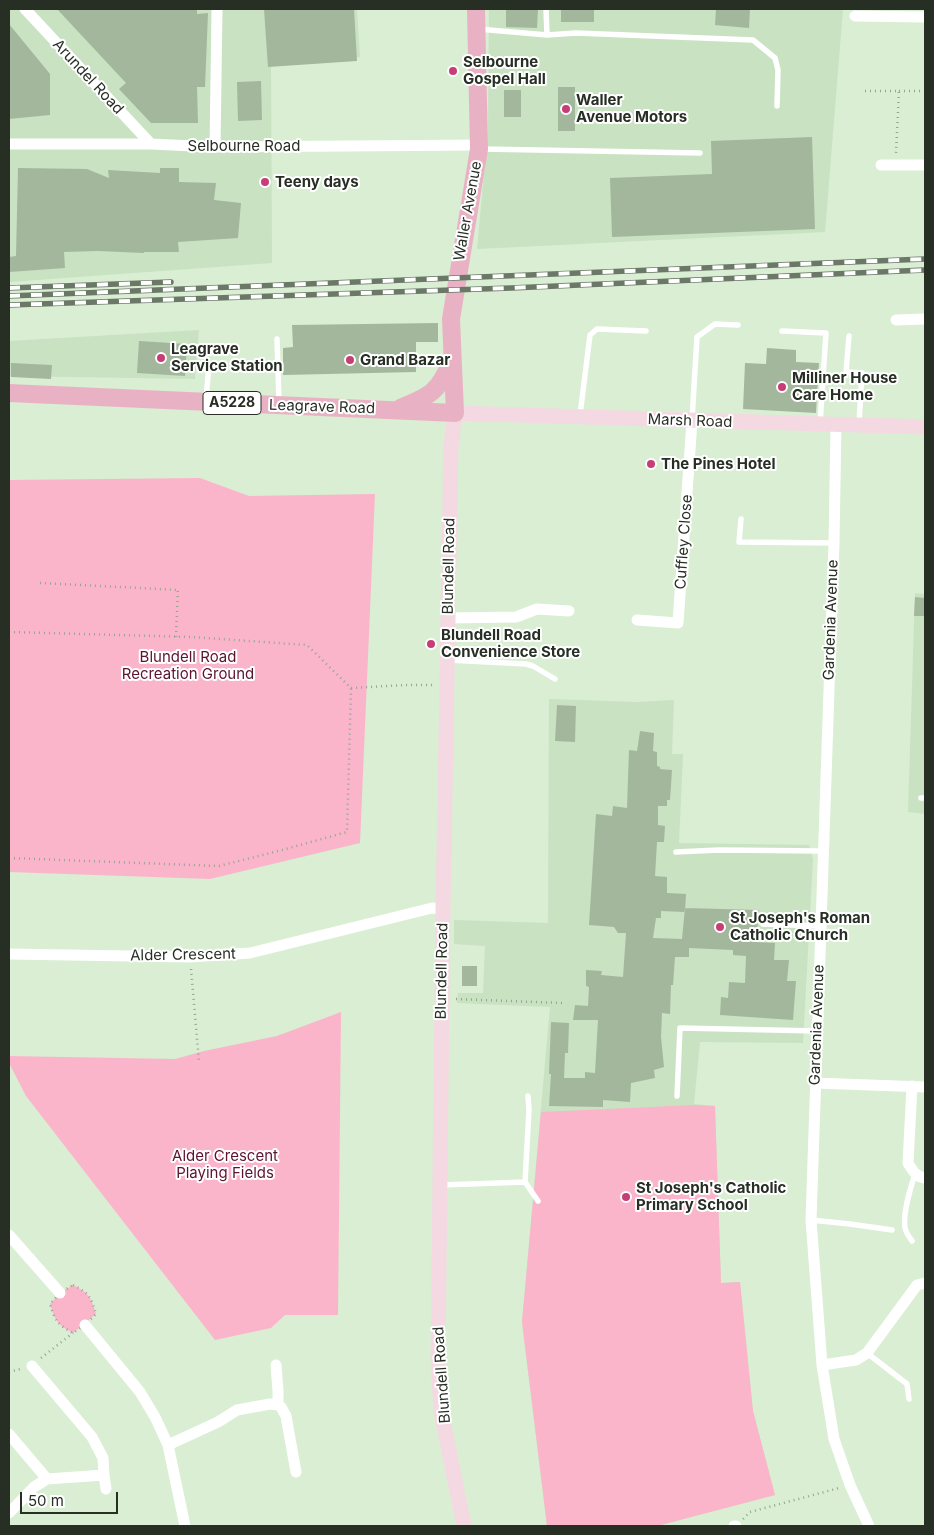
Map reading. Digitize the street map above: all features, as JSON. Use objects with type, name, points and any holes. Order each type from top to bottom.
[{"type":"main road","name":"Waller Avenue","points":[[455,413],[451,319],[479,147],[476,9]]},
{"type":"main road","points":[[394,410],[435,391],[443,380],[452,360]]},
{"type":"main road","name":"Leagrave Road","points":[[9,393],[455,413]]},
{"type":"street","name":"Arundel Road","points":[[24,9],[151,144]]},
{"type":"street","points":[[215,147],[217,9]]},
{"type":"street","points":[[855,16],[925,17]]},
{"type":"street","name":"Selbourne Road","points":[[9,144],[151,144],[215,147],[479,147]]},
{"type":"street","points":[[881,165],[925,166]]},
{"type":"street","points":[[896,320],[925,319]]},
{"type":"street","name":"Marsh Road","points":[[455,413],[925,427]]},
{"type":"street","name":"Blundell Road","points":[[455,413],[451,445],[438,1358],[441,1402],[464,1526]]},
{"type":"street","name":"Cuffley Close","points":[[637,620],[678,622],[692,421]]},
{"type":"street","name":"Gardenia Avenue","points":[[836,425],[834,543],[811,1220],[822,1365],[834,1439],[850,1485],[869,1526]]},
{"type":"street","points":[[449,618],[516,617],[537,609],[569,611]]},
{"type":"street","name":"Alder Crescent","points":[[9,954],[190,958],[250,953],[432,908],[443,910]]},
{"type":"street","points":[[815,1083],[925,1087]]},
{"type":"street","points":[[912,1086],[908,1163],[920,1176]]},
{"type":"street","points":[[9,1235],[60,1293]]},
{"type":"street","points":[[822,1365],[856,1360],[867,1353],[917,1285],[925,1283]]},
{"type":"street","points":[[85,1325],[140,1392],[155,1417],[168,1444],[186,1526]]},
{"type":"street","points":[[276,1365],[278,1405]]},
{"type":"street","points":[[32,1366],[92,1437],[103,1458],[106,1489]]},
{"type":"street","points":[[168,1444],[218,1422],[237,1410],[270,1404],[278,1405],[286,1416],[296,1472]]},
{"type":"street","points":[[9,1434],[47,1478]]},
{"type":"street","points":[[9,1513],[34,1487],[47,1478],[104,1475]]},
{"type":"lane","points":[[546,9],[547,35]]},
{"type":"lane","points":[[476,29],[547,35],[576,33],[753,40],[776,58],[778,70],[777,106]]},
{"type":"lane","points":[[479,147],[700,153]]},
{"type":"lane","points":[[692,421],[698,337],[715,324],[738,325]]},
{"type":"lane","points":[[580,417],[590,335],[596,329],[646,331]]},
{"type":"lane","points":[[782,331],[826,333],[820,425]]},
{"type":"lane","points":[[848,336],[846,372],[862,373],[859,425]]},
{"type":"lane","points":[[277,339],[279,405]]},
{"type":"lane","points":[[205,402],[209,364]]},
{"type":"lane","points":[[740,519],[739,542],[834,543]]},
{"type":"lane","points":[[448,660],[526,664],[533,666],[554,679]]},
{"type":"lane","points":[[676,852],[719,850],[823,851]]},
{"type":"lane","points":[[763,924],[821,926]]},
{"type":"lane","points":[[677,1096],[680,1028],[817,1031]]},
{"type":"lane","points":[[528,1096],[525,1182],[538,1202]]},
{"type":"lane","points":[[912,1241],[905,1230],[904,1224],[908,1199],[920,1176]]},
{"type":"lane","points":[[440,1185],[525,1182]]},
{"type":"lane","points":[[811,1220],[892,1230]]},
{"type":"lane","points":[[867,1353],[907,1384],[909,1399]]},
{"type":"path","points":[[896,165],[899,91]]},
{"type":"path","points":[[865,92],[925,91]]},
{"type":"path","points":[[40,583],[178,588],[176,637]]},
{"type":"path","points":[[9,632],[176,637],[307,644],[351,688],[347,832],[219,866],[9,858]]},
{"type":"path","points":[[351,688],[438,685]]},
{"type":"path","points":[[190,958],[199,1062]]},
{"type":"path","points":[[442,999],[562,1002]]},
{"type":"path","points":[[9,1372],[32,1366],[73,1332],[85,1325],[96,1314],[92,1299],[84,1290],[73,1285],[60,1293],[50,1304],[54,1319],[62,1327],[73,1332]]},
{"type":"path","points":[[735,1526],[750,1512],[850,1485]]},
{"type":"shaded area","points":[[9,9],[357,9],[360,57],[271,64],[272,263],[9,282]]},
{"type":"shaded area","points":[[489,9],[843,9],[825,232],[477,249],[488,131]]},
{"type":"shaded area","points":[[199,330],[195,379],[9,376],[9,341]]},
{"type":"shaded area","points":[[915,593],[925,594],[925,814],[908,812]]},
{"type":"shaded area","name":"St Joseph's Catholic Primary School","points":[[549,699],[636,702],[674,700],[672,754],[683,754],[679,843],[809,845],[813,859],[803,1043],[700,1042],[694,1104],[715,1106],[721,1283],[740,1282],[753,1411],[775,1495],[657,1526],[547,1526],[522,1322],[550,1007],[457,1003],[458,993],[483,993],[485,946],[454,944],[454,920],[548,923]]},
{"type":"green space","name":"Blundell Road Recreation Ground","points":[[200,478],[249,496],[375,494],[360,843],[210,879],[9,872],[9,480]]},
{"type":"green space","name":"Alder Crescent Playing Fields","points":[[341,1012],[338,1315],[285,1315],[271,1328],[215,1340],[26,1096],[9,1063],[9,1056],[175,1059],[277,1036]]},
{"type":"green space","points":[[694,1105],[715,1106],[721,1283],[740,1282],[753,1411],[775,1495],[657,1526],[547,1526],[522,1322],[541,1112]]},
{"type":"green space","points":[[73,1285],[89,1296],[96,1314],[73,1333],[58,1322],[50,1304],[60,1293]]},
{"type":"building","points":[[57,9],[197,9],[197,14],[208,13],[205,87],[197,87],[198,123],[151,123],[119,89],[126,83]]},
{"type":"building","points":[[264,9],[354,9],[357,61],[268,67]]},
{"type":"building","points":[[506,9],[538,9],[537,28],[506,27]]},
{"type":"building","points":[[561,9],[594,9],[594,22],[561,22]]},
{"type":"building","points":[[716,9],[750,9],[749,28],[715,25]]},
{"type":"building","points":[[9,24],[50,74],[50,115],[9,119]]},
{"type":"building","points":[[261,81],[262,120],[238,121],[237,82]]},
{"type":"building","name":"Waller Avenue Motors","points":[[558,87],[575,87],[575,131],[558,131]]},
{"type":"building","points":[[504,90],[521,90],[521,117],[504,117]]},
{"type":"building","points":[[812,137],[815,229],[612,237],[610,178],[712,174],[711,141]]},
{"type":"building","points":[[18,168],[87,169],[109,178],[108,170],[160,173],[160,168],[179,168],[179,182],[216,183],[214,200],[241,203],[238,238],[178,242],[179,252],[64,252],[65,268],[9,272],[9,257],[16,256]]},
{"type":"building","name":"Grand Bazar","points":[[438,323],[438,342],[416,342],[416,372],[283,375],[283,348],[293,347],[292,325]]},
{"type":"building","points":[[139,341],[187,344],[185,376],[137,373]]},
{"type":"building","name":"Milliner House Care Home","points":[[767,348],[796,350],[796,362],[819,363],[816,413],[743,409],[745,363],[766,364]]},
{"type":"building","points":[[11,363],[52,365],[51,379],[11,377]]},
{"type":"building","points":[[915,597],[925,598],[925,616],[914,616]]},
{"type":"building","points":[[557,705],[576,706],[575,742],[555,741]]},
{"type":"building","points":[[640,731],[654,733],[653,751],[657,752],[657,766],[660,769],[672,770],[670,800],[667,800],[667,806],[658,806],[658,825],[665,826],[664,842],[657,842],[655,876],[667,877],[667,893],[686,894],[685,908],[759,910],[756,942],[775,943],[774,960],[789,960],[787,981],[796,981],[793,1020],[720,1015],[721,997],[728,998],[729,982],[745,983],[746,956],[733,955],[733,950],[689,948],[689,957],[675,957],[673,985],[671,985],[670,1014],[662,1013],[661,1037],[664,1067],[654,1070],[655,1078],[631,1083],[630,1102],[603,1100],[603,1107],[549,1106],[551,1022],[569,1023],[568,1053],[565,1053],[564,1078],[585,1078],[585,1072],[595,1073],[598,1020],[573,1020],[575,1005],[588,1006],[589,987],[586,986],[586,970],[602,971],[601,975],[623,977],[626,933],[618,933],[614,927],[589,925],[596,814],[612,816],[613,806],[627,808],[629,750],[637,751]],"holes":[[[661,911],[685,912],[682,939],[653,938],[656,918],[661,918]]]},
{"type":"building","points":[[462,966],[477,966],[477,986],[462,986]]},
{"type":"railway","points":[[9,296],[925,259]]},
{"type":"railway","points":[[9,305],[511,288],[925,270]]},
{"type":"railway","points":[[9,288],[171,282]]},
{"type":"place","name":"Selbourne Gospel Hall","points":[[453,71]]},
{"type":"place","name":"Waller Avenue Motors","points":[[566,109]]},
{"type":"place","name":"Teeny days","points":[[265,182]]},
{"type":"place","name":"Leagrave Service Station","points":[[161,358]]},
{"type":"place","name":"Grand Bazar","points":[[350,360]]},
{"type":"place","name":"Milliner House Care Home","points":[[782,387]]},
{"type":"place","name":"The Pines Hotel","points":[[651,464]]},
{"type":"place","name":"Blundell Road Convenience Store","points":[[431,644]]},
{"type":"place","name":"St Joseph's Roman Catholic Church","points":[[720,927]]},
{"type":"place","name":"St Joseph's Catholic Primary School","points":[[626,1197]]}]
